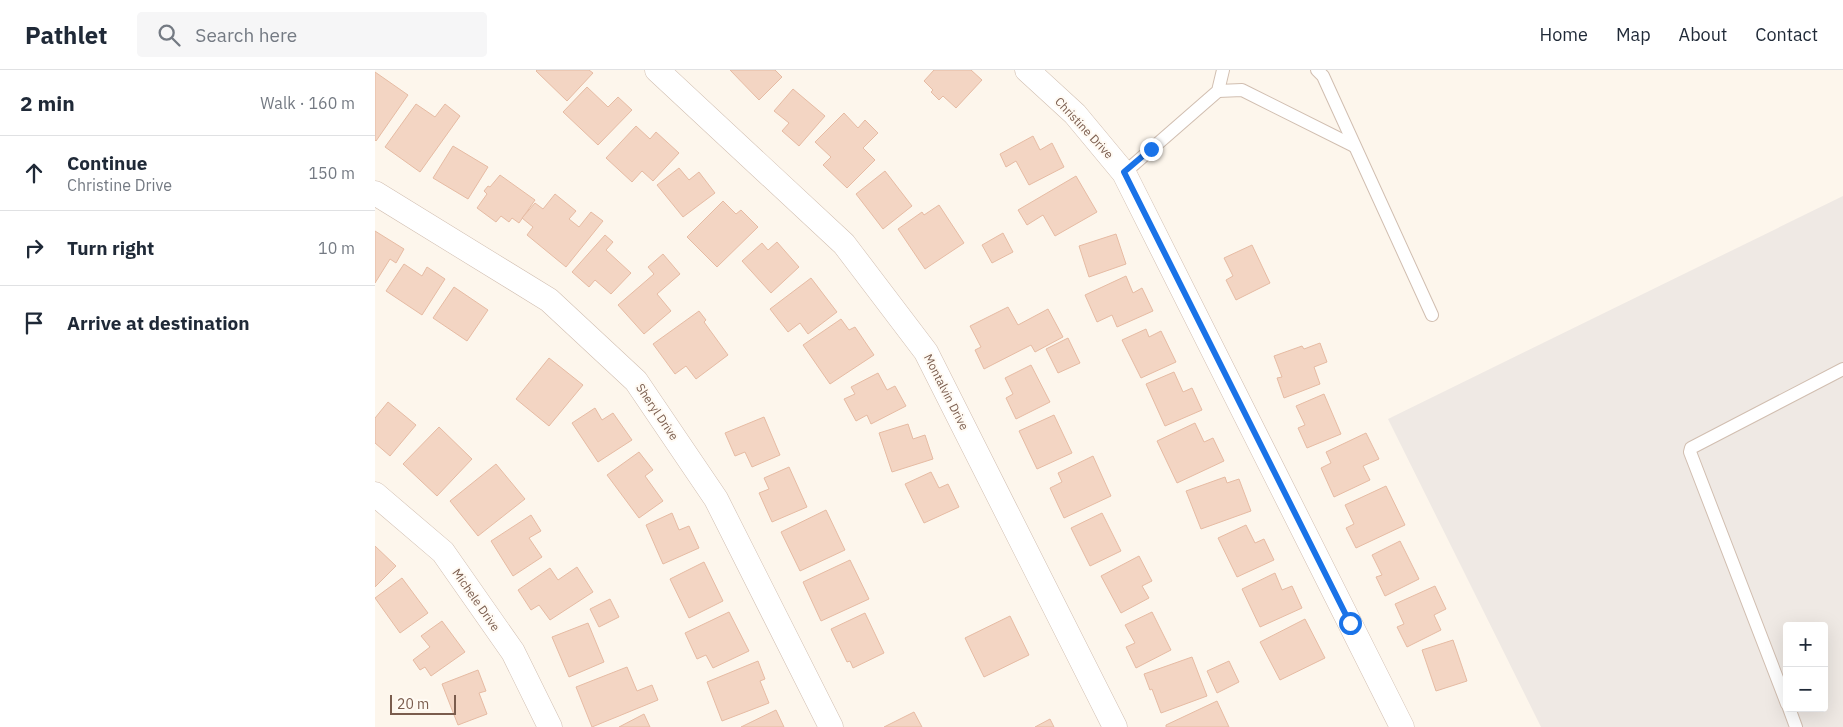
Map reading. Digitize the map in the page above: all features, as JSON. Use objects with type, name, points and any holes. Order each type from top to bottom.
[{"type":"street","name":"Montalvin Drive","points":[[657,70],[844,244],[927,352],[1115,727]]},
{"type":"street","name":"Christine Drive","points":[[1027,70],[1075,114],[1124,172],[1402,727]]},
{"type":"street","name":"Sheryl Drive","points":[[375,193],[549,300],[636,381],[716,499],[831,727]]},
{"type":"street","name":"Michele Drive","points":[[375,494],[443,552],[513,652],[550,727]]},
{"type":"lane","points":[[1124,172],[1218,91],[1223,70]]},
{"type":"lane","points":[[1317,70],[1323,76],[1353,146],[1432,315]]},
{"type":"lane","points":[[1218,91],[1242,90],[1353,146]]},
{"type":"lane","points":[[1783,694],[1690,452],[1691,448],[1843,369]]},
{"type":"lane","points":[[1790,712],[1796,727]]},
{"type":"shaded area","points":[[1843,196],[1843,727],[1541,727],[1388,419]]},
{"type":"building","points":[[537,70],[589,70],[593,73],[567,101]]},
{"type":"building","points":[[730,70],[775,70],[782,77],[759,100]]},
{"type":"building","points":[[934,70],[971,70],[982,80],[956,108],[943,96],[939,100],[924,81]]},
{"type":"building","points":[[375,72],[408,95],[376,141],[375,140]]},
{"type":"building","points":[[587,87],[608,107],[618,97],[632,110],[598,145],[563,112]]},
{"type":"building","points":[[793,89],[825,116],[799,146],[782,131],[789,123],[774,111]]},
{"type":"building","points":[[416,104],[435,117],[445,104],[460,116],[420,172],[385,147]]},
{"type":"building","points":[[844,113],[858,128],[865,120],[878,133],[863,148],[875,160],[847,188],[823,165],[831,157],[815,142]]},
{"type":"building","points":[[636,126],[650,139],[656,132],[679,153],[653,181],[642,171],[632,182],[606,158]]},
{"type":"building","points":[[1033,136],[1040,150],[1052,143],[1064,167],[1029,185],[1016,161],[1006,167],[1000,154]]},
{"type":"building","points":[[453,146],[488,167],[468,199],[433,178]]},
{"type":"building","points":[[679,168],[689,180],[699,172],[715,193],[683,217],[657,185]]},
{"type":"building","points":[[885,171],[912,206],[883,229],[856,194]]},
{"type":"building","points":[[500,175],[535,200],[519,223],[512,218],[509,222],[501,216],[496,222],[477,208],[487,194],[484,191]]},
{"type":"building","points":[[1076,176],[1097,212],[1055,236],[1043,215],[1027,225],[1018,210]]},
{"type":"building","points":[[555,194],[576,211],[569,219],[579,227],[591,212],[603,221],[566,267],[527,235],[533,227],[522,218],[535,203],[543,209]]},
{"type":"building","points":[[723,201],[736,214],[741,210],[758,227],[717,267],[687,237]]},
{"type":"building","points":[[939,205],[964,243],[925,269],[898,229],[922,212],[924,215]]},
{"type":"building","points":[[375,231],[404,249],[396,263],[390,259],[375,283]]},
{"type":"building","points":[[1003,233],[1013,252],[992,263],[982,245]]},
{"type":"building","points":[[1116,234],[1126,264],[1089,277],[1079,246]]},
{"type":"building","points":[[605,235],[613,242],[606,250],[631,273],[611,294],[595,280],[589,287],[572,272]]},
{"type":"building","points":[[777,242],[799,267],[771,293],[742,261],[762,243],[768,250]]},
{"type":"building","points":[[1252,245],[1270,283],[1236,300],[1226,280],[1233,276],[1224,258]]},
{"type":"building","points":[[663,254],[680,274],[657,294],[671,311],[644,334],[618,305],[654,274],[648,267]]},
{"type":"building","points":[[404,264],[422,276],[427,267],[445,279],[422,315],[386,291]]},
{"type":"building","points":[[1126,276],[1133,293],[1142,288],[1153,311],[1117,327],[1112,315],[1097,322],[1085,295]]},
{"type":"building","points":[[811,278],[837,312],[808,334],[800,323],[788,332],[770,309]]},
{"type":"building","points":[[454,287],[488,310],[467,341],[433,318]]},
{"type":"building","points":[[1008,307],[1018,325],[1048,309],[1063,337],[1035,352],[1031,345],[984,369],[975,350],[981,347],[970,326]]},
{"type":"building","points":[[699,311],[706,320],[704,322],[728,355],[696,379],[686,366],[675,374],[653,344]]},
{"type":"building","points":[[841,319],[849,330],[855,327],[874,355],[830,384],[803,345]]},
{"type":"building","points":[[1146,329],[1149,337],[1161,331],[1176,362],[1141,378],[1122,340]]},
{"type":"building","points":[[1068,338],[1080,363],[1058,373],[1046,349]]},
{"type":"building","points":[[1320,343],[1327,362],[1314,367],[1320,384],[1284,398],[1277,378],[1282,377],[1274,356],[1302,346],[1304,349]]},
{"type":"building","points":[[549,358],[583,385],[549,426],[516,399]]},
{"type":"building","points":[[1031,365],[1050,402],[1016,419],[1006,398],[1013,394],[1005,378]]},
{"type":"building","points":[[1174,372],[1183,392],[1192,388],[1202,410],[1165,426],[1146,384]]},
{"type":"building","points":[[878,373],[887,390],[895,386],[906,406],[871,424],[867,415],[856,421],[844,399],[855,394],[851,387]]},
{"type":"building","points":[[1324,394],[1341,434],[1307,448],[1298,428],[1305,425],[1296,406]]},
{"type":"building","points":[[388,402],[416,425],[390,456],[375,443],[375,418]]},
{"type":"building","points":[[595,408],[602,420],[613,413],[632,440],[598,462],[572,423]]},
{"type":"building","points":[[1054,415],[1072,453],[1037,469],[1019,431]]},
{"type":"building","points":[[764,417],[780,455],[752,467],[745,452],[735,456],[725,433]]},
{"type":"building","points":[[1195,423],[1204,442],[1213,438],[1224,461],[1177,483],[1157,441]]},
{"type":"building","points":[[908,424],[913,439],[925,435],[933,459],[892,472],[879,433]]},
{"type":"building","points":[[439,427],[472,459],[437,496],[403,464]]},
{"type":"building","points":[[1366,433],[1379,459],[1363,466],[1370,480],[1334,497],[1321,468],[1331,463],[1326,452]]},
{"type":"building","points":[[639,452],[653,470],[645,476],[663,501],[639,518],[607,475]]},
{"type":"building","points":[[1093,456],[1111,496],[1064,518],[1050,488],[1062,482],[1058,473]]},
{"type":"building","points":[[496,464],[525,499],[478,536],[450,501]]},
{"type":"building","points":[[789,467],[807,507],[772,522],[759,493],[769,489],[764,478]]},
{"type":"building","points":[[931,472],[939,488],[948,484],[959,507],[924,523],[905,484]]},
{"type":"building","points":[[1225,477],[1227,483],[1239,479],[1251,511],[1201,529],[1186,491]]},
{"type":"building","points":[[1386,486],[1405,525],[1356,548],[1346,528],[1354,524],[1345,505]]},
{"type":"building","points":[[826,510],[845,550],[800,571],[781,532]]},
{"type":"building","points":[[672,513],[679,530],[689,526],[699,548],[663,564],[646,525]]},
{"type":"building","points":[[1102,513],[1121,551],[1090,566],[1071,528]]},
{"type":"building","points":[[531,515],[541,531],[529,538],[542,557],[513,576],[491,541]]},
{"type":"building","points":[[1246,525],[1255,543],[1264,539],[1274,560],[1237,577],[1218,538]]},
{"type":"building","points":[[1400,541],[1419,579],[1385,596],[1376,577],[1382,575],[1372,555]]},
{"type":"building","points":[[375,546],[396,566],[375,587]]},
{"type":"building","points":[[1139,556],[1152,581],[1142,586],[1149,598],[1121,613],[1101,576]]},
{"type":"building","points":[[850,560],[869,599],[821,621],[803,582]]},
{"type":"building","points":[[704,562],[723,601],[689,618],[670,579]]},
{"type":"building","points":[[577,567],[593,592],[550,620],[539,605],[531,610],[518,590],[550,568],[558,580]]},
{"type":"building","points":[[1275,573],[1282,590],[1292,586],[1302,608],[1260,627],[1242,589]]},
{"type":"building","points":[[402,578],[428,613],[400,633],[375,598]]},
{"type":"building","points":[[1435,586],[1446,609],[1434,615],[1441,630],[1407,647],[1397,627],[1404,624],[1395,604]]},
{"type":"building","points":[[610,599],[619,617],[599,627],[590,609]]},
{"type":"building","points":[[729,612],[749,651],[713,668],[706,655],[697,659],[685,633]]},
{"type":"building","points":[[1152,612],[1171,650],[1136,668],[1126,647],[1135,643],[1125,625]]},
{"type":"building","points":[[865,613],[884,653],[853,668],[850,661],[847,662],[831,629]]},
{"type":"building","points":[[1010,616],[1029,655],[984,677],[965,638]]},
{"type":"building","points":[[1305,619],[1325,658],[1280,680],[1260,642]]},
{"type":"building","points":[[442,621],[465,652],[431,676],[425,667],[420,670],[413,660],[430,647],[421,636]]},
{"type":"building","points":[[588,623],[604,662],[569,677],[552,637]]},
{"type":"building","points":[[1453,640],[1467,681],[1436,691],[1422,650]]},
{"type":"building","points":[[1192,657],[1207,696],[1161,713],[1144,674]]},
{"type":"building","points":[[758,661],[765,679],[760,681],[769,703],[722,721],[707,682]]},
{"type":"building","points":[[1229,661],[1239,682],[1217,693],[1207,671]]},
{"type":"building","points":[[627,667],[637,691],[652,685],[658,700],[592,727],[576,687]]},
{"type":"building","points":[[478,670],[486,691],[479,693],[487,714],[458,725],[442,684]]},
{"type":"building","points":[[1217,701],[1229,727],[1166,727],[1166,725]]},
{"type":"building","points":[[776,710],[784,727],[741,727]]},
{"type":"building","points":[[914,712],[922,727],[884,727]]},
{"type":"building","points":[[644,714],[650,727],[619,727]]},
{"type":"building","points":[[1050,719],[1054,727],[1035,727]]},
{"type":"route","points":[[1151,149],[1124,172],[1350,623]]}]
